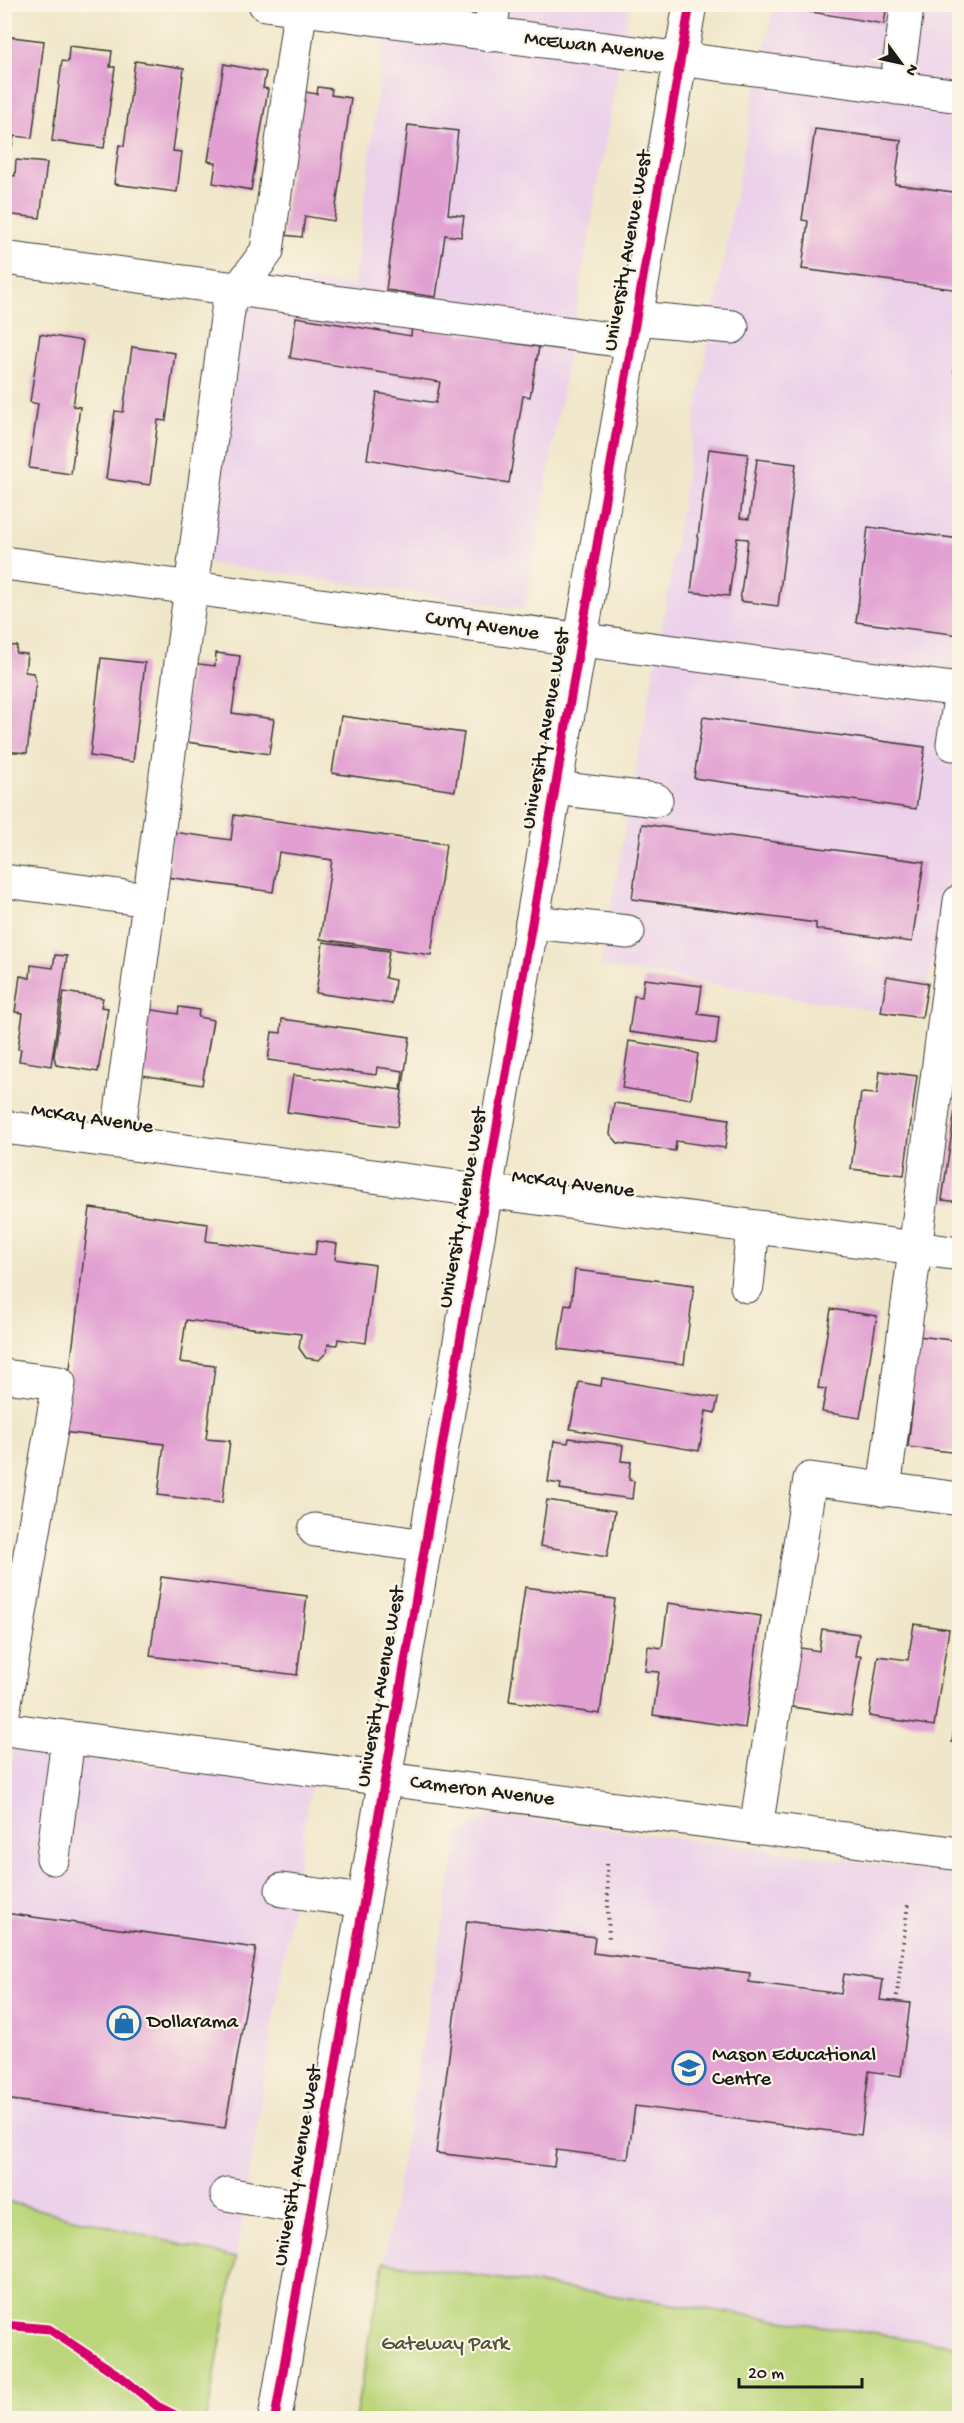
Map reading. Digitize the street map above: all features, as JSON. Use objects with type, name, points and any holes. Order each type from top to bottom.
[{"type":"street","name":"McEwan Avenue","points":[[265,4],[492,20],[681,60],[960,96]]},
{"type":"street","name":"University Avenue West","points":[[275,2418],[690,4]]},
{"type":"street","points":[[117,1142],[229,303],[237,289],[267,251],[301,7]]},
{"type":"street","points":[[896,88],[907,8]]},
{"type":"street","points":[[4,258],[237,289],[634,330],[732,327]]},
{"type":"street","name":"Curry Avenue","points":[[4,563],[960,690]]},
{"type":"street","points":[[953,744],[960,699]]},
{"type":"street","points":[[555,788],[656,800]]},
{"type":"street","points":[[4,881],[149,900]]},
{"type":"street","points":[[884,1490],[915,1248],[953,1010],[960,901]]},
{"type":"street","points":[[532,922],[628,932]]},
{"type":"street","name":"McKay Avenue","points":[[4,1127],[960,1254]]},
{"type":"street","points":[[747,1286],[753,1227]]},
{"type":"street","points":[[4,1376],[59,1383],[4,1708]]},
{"type":"street","points":[[756,1828],[810,1479],[960,1499]]},
{"type":"street","points":[[315,1530],[425,1546]]},
{"type":"street","name":"Cameron Avenue","points":[[4,1729],[960,1854]]},
{"type":"street","points":[[54,1858],[68,1738]]},
{"type":"street","points":[[282,1890],[364,1901]]},
{"type":"street","points":[[227,2194],[310,2209]]},
{"type":"path","points":[[607,1864],[609,1942]]},
{"type":"path","points":[[896,2002],[908,1904]]},
{"type":"shaded area","points":[[297,5],[629,5],[525,609],[207,563],[251,271],[354,287],[384,39],[295,23]]},
{"type":"shaded area","points":[[774,5],[959,5],[960,817],[922,1018],[600,966],[666,603],[702,376],[752,103]]},
{"type":"shaded area","points":[[13,1749],[311,1785],[236,2258],[5,2201],[4,1798]]},
{"type":"shaded area","name":"Mason Educational Centre","points":[[491,1814],[959,1875],[959,2346],[384,2262],[459,1833]]},
{"type":"green space","points":[[5,2201],[236,2258],[207,2418],[5,2418]]},
{"type":"green space","name":"Gateway Park","points":[[384,2262],[959,2346],[959,2418],[355,2418]]},
{"type":"building","points":[[788,4],[887,4],[884,24],[787,8]]},
{"type":"building","points":[[4,36],[44,41],[32,138],[14,136],[12,147],[4,146]]},
{"type":"building","points":[[69,46],[112,51],[110,67],[115,67],[104,148],[52,141],[62,61],[68,62]]},
{"type":"building","points":[[135,61],[184,68],[173,151],[182,152],[177,192],[114,184],[119,145],[124,146]]},
{"type":"building","points":[[224,64],[266,72],[263,88],[268,89],[251,190],[213,183],[216,163],[208,161]]},
{"type":"building","points":[[318,87],[332,89],[331,95],[351,98],[334,221],[305,216],[302,237],[283,235],[299,91],[317,94]]},
{"type":"building","points":[[408,125],[458,131],[448,214],[464,216],[461,237],[445,235],[436,297],[386,290]]},
{"type":"building","points":[[815,129],[901,140],[895,184],[960,193],[960,290],[802,269],[808,221],[802,220]]},
{"type":"building","points":[[16,160],[47,163],[40,218],[4,214],[4,175],[15,176]]},
{"type":"building","points":[[296,317],[411,336],[412,326],[539,347],[530,397],[523,396],[509,483],[367,459],[377,393],[436,403],[440,382],[290,358]]},
{"type":"building","points":[[40,334],[83,341],[73,406],[80,407],[71,474],[29,468],[38,404],[30,402]]},
{"type":"building","points":[[958,341],[960,341],[960,379],[954,372]]},
{"type":"building","points":[[132,347],[175,353],[166,421],[158,420],[150,485],[106,479],[115,411],[123,412]]},
{"type":"building","points":[[709,449],[748,454],[740,518],[749,519],[757,459],[796,464],[778,606],[740,601],[748,539],[737,538],[729,596],[691,592]]},
{"type":"building","points":[[868,527],[960,539],[960,635],[856,622]]},
{"type":"building","points":[[4,645],[17,646],[16,653],[27,654],[25,672],[33,673],[36,681],[27,753],[4,751]]},
{"type":"building","points":[[216,653],[240,656],[232,713],[274,719],[269,754],[180,741],[191,663],[215,666]]},
{"type":"building","points":[[101,658],[145,663],[133,762],[90,756]]},
{"type":"building","points":[[341,716],[464,733],[455,791],[332,773]]},
{"type":"building","points":[[703,717],[925,747],[916,809],[694,778]]},
{"type":"building","points":[[234,815],[446,844],[431,955],[320,939],[332,860],[279,852],[273,892],[167,877],[173,832],[231,840]]},
{"type":"building","points":[[642,824],[924,862],[912,942],[816,929],[816,923],[632,899]]},
{"type":"building","points":[[323,942],[389,951],[385,978],[395,980],[392,1004],[316,993]]},
{"type":"building","points":[[55,955],[67,956],[51,1066],[19,1061],[21,1049],[18,1049],[23,1013],[15,1012],[20,976],[30,978],[31,965],[53,968]]},
{"type":"building","points":[[4,965],[10,966],[6,991],[4,991]]},
{"type":"building","points":[[887,976],[928,983],[922,1018],[881,1012]]},
{"type":"building","points":[[644,979],[702,986],[698,1014],[719,1017],[716,1044],[629,1032],[634,996],[642,997]]},
{"type":"building","points":[[64,992],[103,998],[101,1007],[108,1008],[98,1072],[56,1065],[54,1056]]},
{"type":"building","points":[[179,1007],[199,1010],[198,1017],[213,1020],[202,1085],[136,1074],[147,1009],[178,1014]]},
{"type":"building","points":[[282,1019],[410,1037],[397,1127],[287,1112],[293,1075],[401,1090],[403,1071],[377,1067],[376,1075],[268,1060],[272,1032],[281,1033]]},
{"type":"building","points":[[629,1041],[698,1054],[691,1099],[622,1088]]},
{"type":"building","points":[[880,1071],[917,1076],[904,1175],[851,1169],[861,1093],[877,1094]]},
{"type":"building","points":[[958,1090],[960,1090],[960,1202],[942,1200]]},
{"type":"building","points":[[614,1103],[729,1119],[725,1148],[676,1141],[675,1151],[618,1143],[610,1134]]},
{"type":"building","points":[[90,1208],[208,1224],[206,1241],[315,1255],[317,1241],[337,1244],[335,1259],[375,1265],[366,1343],[338,1339],[337,1345],[328,1344],[327,1352],[319,1360],[306,1358],[299,1348],[301,1334],[186,1320],[180,1362],[215,1366],[206,1439],[230,1441],[222,1503],[158,1495],[164,1444],[62,1432]]},
{"type":"building","points":[[575,1270],[694,1285],[684,1364],[558,1349],[565,1304],[571,1305]]},
{"type":"building","points":[[831,1309],[877,1316],[860,1418],[822,1412],[826,1389],[818,1388]]},
{"type":"building","points":[[909,1335],[960,1341],[960,1453],[908,1447],[913,1403],[901,1401]]},
{"type":"building","points":[[602,1378],[718,1398],[715,1413],[706,1411],[699,1451],[570,1429],[579,1382],[601,1386]]},
{"type":"building","points":[[569,1438],[623,1445],[621,1461],[631,1462],[629,1480],[634,1481],[632,1499],[560,1489],[561,1484],[548,1482],[554,1441],[568,1443]]},
{"type":"building","points":[[547,1500],[615,1511],[607,1557],[540,1546]]},
{"type":"building","points":[[161,1577],[307,1596],[297,1675],[150,1656]]},
{"type":"building","points":[[525,1587],[615,1599],[600,1714],[509,1701]]},
{"type":"building","points":[[668,1603],[761,1616],[745,1728],[653,1715],[659,1672],[645,1671],[648,1646],[662,1648]]},
{"type":"building","points":[[914,1624],[949,1629],[934,1726],[869,1716],[878,1656],[908,1660]]},
{"type":"building","points":[[822,1629],[859,1634],[855,1656],[861,1656],[851,1716],[786,1706],[795,1647],[819,1651]]},
{"type":"building","points":[[958,1704],[960,1704],[960,1743],[952,1742]]},
{"type":"building","name":"Dollarama","points":[[4,1913],[256,1948],[225,2128],[4,2099]]},
{"type":"building","points":[[467,1921],[595,1937],[593,1953],[750,1973],[749,1982],[841,1994],[844,1974],[883,1980],[880,2000],[910,2003],[901,2076],[869,2071],[861,2135],[635,2106],[628,2159],[556,2150],[554,2167],[436,2153]]},
{"type":"cycle path","points":[[275,2418],[690,4]]},
{"type":"cycle path","points":[[4,2325],[49,2329],[121,2377],[157,2406],[181,2418]]},
{"type":"place","name":"Dollarama","points":[[124,2023]]},
{"type":"place","name":"Mason Educational Centre","points":[[689,2068]]}]
